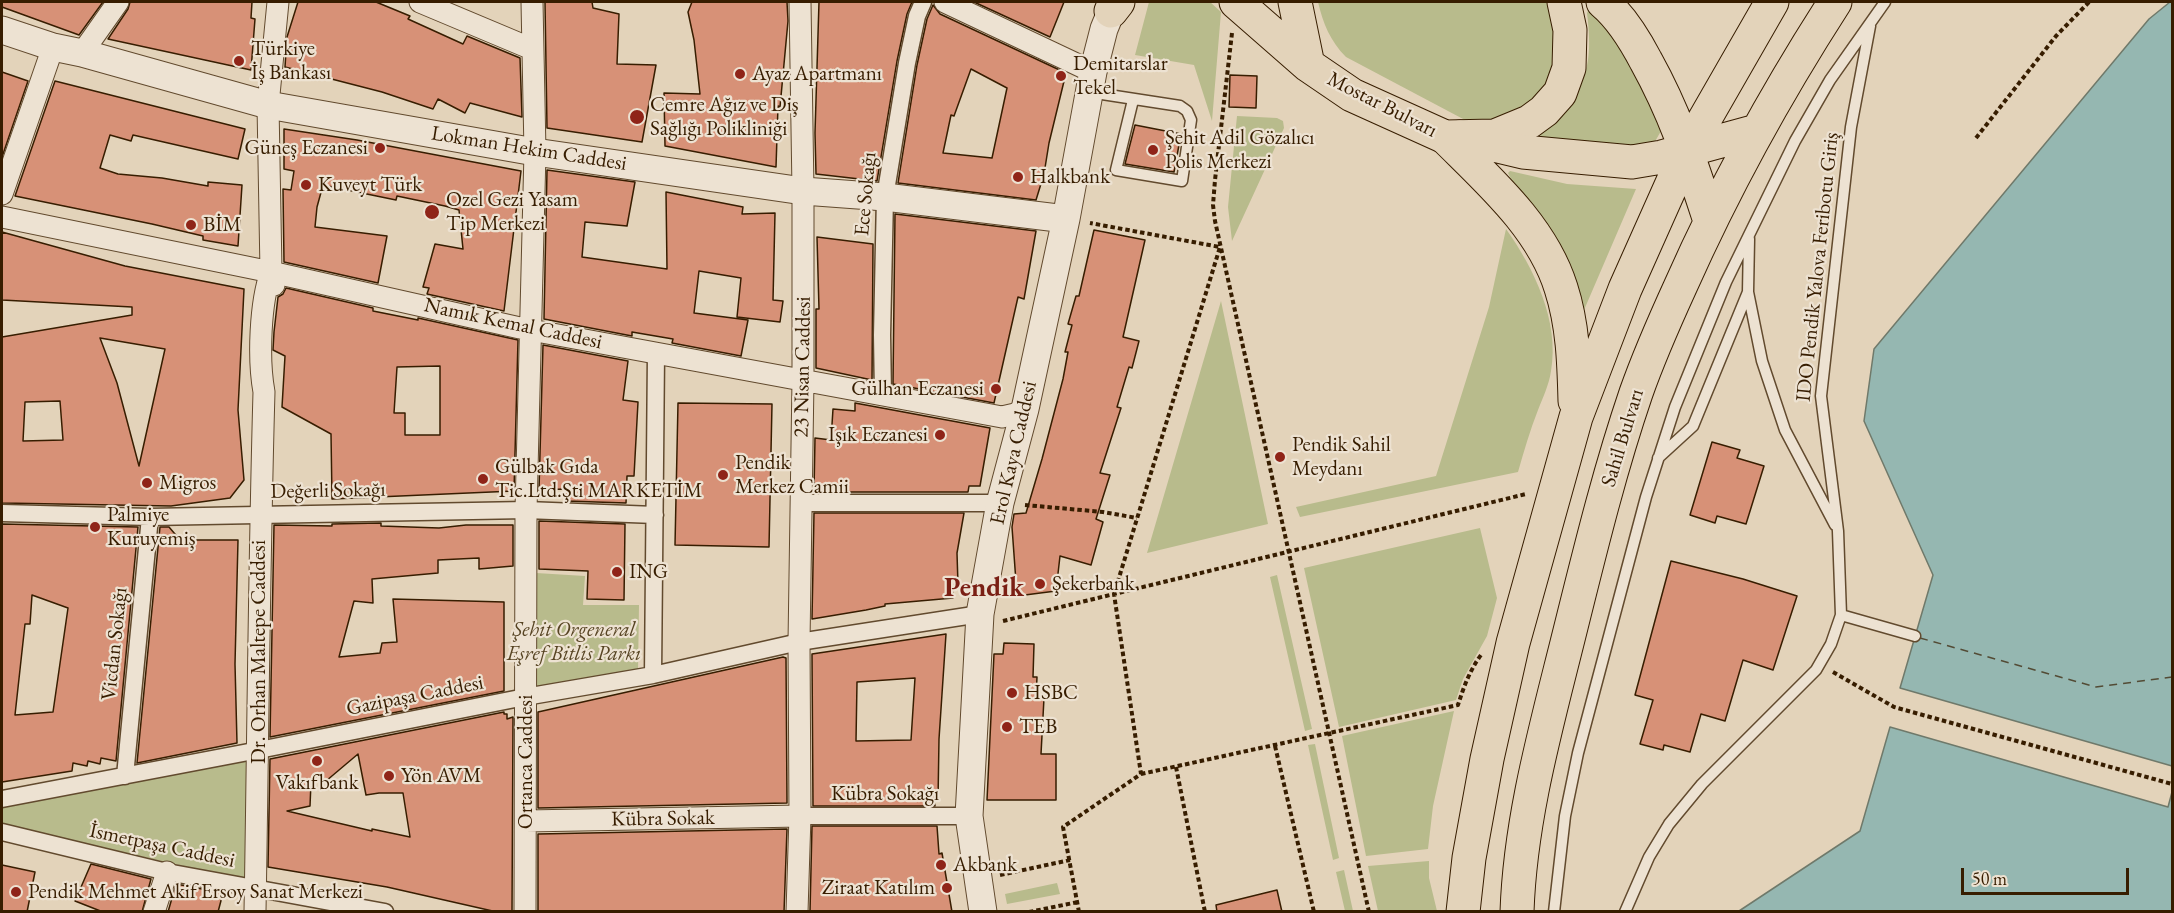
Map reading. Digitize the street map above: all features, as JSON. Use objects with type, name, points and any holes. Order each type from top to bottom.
[{"type":"main road","name":"Mostar Bulvarı","points":[[1295,2],[1308,65],[1352,95],[1453,137],[1495,135],[1514,130],[1544,111],[1560,93],[1569,68],[1571,50],[1570,30],[1564,2]]},
{"type":"main road","points":[[1603,2],[1635,40],[1667,100],[1687,150],[1710,221]]},
{"type":"main road","points":[[1463,912],[1469,858],[1487,759],[1513,643],[1576,417],[1625,289],[1687,150],[1772,2]]},
{"type":"main road","name":"Sahil Bulvarı","points":[[1517,912],[1521,854],[1543,744],[1606,490],[1649,357],[1710,221],[1757,131],[1835,2]]},
{"type":"main road","points":[[1234,13],[1308,65]]},
{"type":"main road","points":[[1453,137],[1523,152],[1632,162],[1662,157],[1757,131]]},
{"type":"main road","points":[[1453,137],[1527,225],[1548,256],[1560,286],[1570,324],[1574,352],[1576,417]]},
{"type":"street","points":[[82,53],[118,2]]},
{"type":"street","name":"Dr. Orhan Maltepe Caddesi","points":[[255,912],[259,750],[260,514],[264,392],[261,372],[265,289],[271,272],[268,105],[278,2]]},
{"type":"street","points":[[420,2],[532,49]]},
{"type":"street","name":"Ortanca Caddesi","points":[[525,912],[526,510],[535,152],[532,2]]},
{"type":"street","name":"23 Nisan Caddesi","points":[[797,912],[800,816],[799,642],[803,380],[814,186],[800,2]]},
{"type":"street","name":"Ece Sokağı","points":[[883,395],[885,197],[907,63],[917,16],[923,2]]},
{"type":"street","points":[[945,2],[1091,82]]},
{"type":"street","name":"Erol Kaya Caddesi","points":[[983,912],[969,816],[980,620],[1000,503],[1025,409],[1066,219],[1091,82],[1114,5]]},
{"type":"street","name":"Lokman Hekim Caddesi","points":[[2,30],[53,47],[268,105],[535,152],[1066,219]]},
{"type":"street","points":[[2,194],[53,47]]},
{"type":"street","name":"Namık Kemal Caddesi","points":[[2,217],[271,272],[530,330],[1002,417],[1025,409]]},
{"type":"street","points":[[654,675],[656,353]]},
{"type":"street","points":[[801,503],[1000,503]]},
{"type":"street","name":"Değerli Sokağı","points":[[2,513],[150,517],[526,510],[655,515]]},
{"type":"street","name":"Vicdan Sokağı","points":[[125,776],[150,517]]},
{"type":"street","name":"Gazipaşa Caddesi","points":[[2,799],[525,696],[654,675],[799,642],[980,620]]},
{"type":"street","name":"Kübra Sokağı","points":[[800,816],[969,816]]},
{"type":"street","name":"Kübra Sokak","points":[[526,821],[800,816]]},
{"type":"street","name":"İsmetpaşa Caddesi","points":[[2,832],[167,872],[385,912]]},
{"type":"street","points":[[154,912],[167,872]]},
{"type":"lane","points":[[1554,912],[1565,816],[1578,753],[1657,458],[1690,367],[1726,282],[1795,141],[1818,99],[1885,2]]},
{"type":"lane","name":"IDO Pendik Yalova Feribotu Giriş","points":[[1625,912],[1649,857],[1669,824],[1702,784],[1816,670],[1831,644],[1841,615],[1838,531],[1821,396],[1851,127],[1871,20]]},
{"type":"lane","points":[[1091,82],[1133,100],[1180,106],[1187,111],[1191,120],[1182,181],[1116,170],[1133,100]]},
{"type":"lane","points":[[1749,234],[1748,291],[1762,362],[1785,430],[1838,531]]},
{"type":"lane","points":[[1657,458],[1693,426],[1748,291]]},
{"type":"lane","points":[[1841,615],[1915,636]]},
{"type":"path","points":[[1976,138],[2056,36],[2089,2]]},
{"type":"path","points":[[1234,13],[1213,205],[1220,247],[1369,912]]},
{"type":"path","points":[[1066,219],[1220,247]]},
{"type":"path","points":[[1141,774],[1114,594],[1220,247]]},
{"type":"path","points":[[980,620],[1114,594],[1556,487]]},
{"type":"path","points":[[1000,503],[1103,512],[1137,518]]},
{"type":"path","points":[[1079,912],[1063,827],[1141,774],[1458,705],[1469,673],[1486,646]]},
{"type":"path","points":[[1819,664],[1894,707],[2172,784]]},
{"type":"path","points":[[1275,746],[1314,912]]},
{"type":"path","points":[[1176,767],[1205,912]]},
{"type":"path","points":[[978,880],[1070,860]]},
{"type":"path","points":[[1029,912],[1078,902]]},
{"type":"green space","points":[[1149,2],[1210,2],[1221,12],[1212,121],[1194,65],[1135,55]]},
{"type":"green space","points":[[1318,2],[1551,2],[1562,62],[1538,100],[1491,120],[1465,120],[1346,57],[1328,31]]},
{"type":"green space","points":[[1589,9],[1610,28],[1665,124],[1649,152],[1526,136],[1570,97],[1579,85],[1588,57],[1587,13]]},
{"type":"green space","points":[[1237,116],[1277,118],[1283,121],[1284,128],[1232,241],[1228,207]]},
{"type":"green space","points":[[1510,171],[1567,184],[1636,189],[1581,317],[1548,229],[1511,179],[1508,173]]},
{"type":"green space","points":[[1506,229],[1526,261],[1542,296],[1552,334],[1553,352],[1549,381],[1532,425],[1518,472],[1300,517],[1296,507],[1436,476],[1489,307]]},
{"type":"green space","points":[[1221,301],[1268,524],[1147,553]]},
{"type":"green space","points":[[1480,528],[1497,598],[1487,636],[1463,679],[1456,700],[1339,727],[1304,568]]},
{"type":"green space","name":"Şehit Orgeneral Eşref Bitlis Parkı","points":[[536,573],[585,576],[583,605],[639,605],[638,671],[534,687]]},
{"type":"green space","points":[[1277,575],[1312,729],[1305,731],[1270,577]]},
{"type":"green space","points":[[1454,711],[1433,806],[1428,849],[1366,856],[1342,736]]},
{"type":"green space","points":[[1315,744],[1339,858],[1333,860],[1308,745]]},
{"type":"green space","points":[[253,747],[250,881],[2,825],[2,803]]},
{"type":"green space","points":[[1429,861],[1429,878],[1437,911],[1378,911],[1368,866]]},
{"type":"green space","points":[[1344,870],[1353,911],[1345,911],[1336,872]]},
{"type":"green space","points":[[1057,883],[1060,894],[1007,904],[1005,894]]},
{"type":"water","points":[[2172,2],[2172,766],[1900,688],[1933,575],[1864,421],[1874,349],[2149,19]]},
{"type":"water","points":[[1890,727],[2168,807],[2172,792],[2172,911],[1739,911],[1860,831]]},
{"type":"building","points":[[2,2],[103,2],[79,35],[2,7]]},
{"type":"building","points":[[130,2],[252,2],[251,18],[255,19],[251,70],[108,39],[128,9]]},
{"type":"building","points":[[298,2],[376,2],[410,16],[408,19],[463,44],[467,36],[520,58],[522,117],[470,103],[465,113],[438,99],[433,109],[382,92],[285,67],[287,37]]},
{"type":"building","points":[[545,2],[592,2],[593,8],[619,14],[617,64],[656,65],[642,142],[547,128]]},
{"type":"building","points":[[692,2],[787,2],[788,21],[780,107],[778,106],[776,167],[665,146],[664,93],[700,94],[694,40],[688,12]]},
{"type":"building","points":[[819,2],[912,2],[907,14],[897,61],[877,181],[816,174]]},
{"type":"building","points":[[974,2],[1064,2],[1050,37]]},
{"type":"building","points":[[933,5],[940,14],[1066,73],[1044,174],[1036,200],[898,183],[917,65],[927,19]],"holes":[[[971,69],[1007,88],[992,158],[943,153],[951,115],[954,116]]]},
{"type":"building","points":[[2,72],[28,81],[2,157]]},
{"type":"building","points":[[1230,75],[1257,76],[1256,108],[1229,107]]},
{"type":"building","points":[[55,81],[245,129],[238,159],[133,135],[131,141],[110,135],[100,168],[118,174],[162,178],[208,186],[208,182],[242,185],[238,246],[203,240],[203,236],[152,224],[15,196]]},
{"type":"building","name":"Şehit Adil Gözalıcı Polis Merkezi","points":[[1135,125],[1181,134],[1174,172],[1125,164]]},
{"type":"building","points":[[284,129],[357,140],[521,171],[504,311],[427,294],[429,288],[423,287],[435,244],[463,249],[459,210],[445,206],[397,196],[396,200],[323,185],[315,227],[387,236],[378,283],[284,262],[283,189],[291,190],[294,171],[284,169]]},
{"type":"building","points":[[547,170],[635,182],[627,226],[585,222],[582,257],[667,269],[666,192],[743,207],[742,214],[775,213],[773,300],[783,301],[780,322],[737,317],[741,278],[699,271],[694,313],[748,320],[741,356],[672,343],[673,339],[632,332],[632,336],[544,319]]},
{"type":"building","points":[[895,214],[1036,231],[1024,299],[1018,297],[994,403],[893,384]]},
{"type":"building","points":[[1094,230],[1145,240],[1123,337],[1139,341],[1132,368],[1129,367],[1117,407],[1121,408],[1100,473],[1110,475],[1096,519],[1103,522],[1091,565],[1060,556],[1056,591],[1017,596],[1012,527],[1014,514],[1026,513],[1042,459],[1063,379],[1068,352],[1065,352],[1072,325],[1068,324],[1076,296],[1079,296]]},
{"type":"building","points":[[2,232],[125,266],[244,289],[238,410],[244,480],[230,498],[171,506],[2,503],[2,337],[132,315],[132,307],[2,300]],"holes":[[[100,338],[165,349],[139,466],[117,383]],[[60,401],[63,440],[23,441],[25,402]]]},
{"type":"building","points":[[817,237],[873,244],[872,380],[816,368],[816,309],[819,309]]},
{"type":"building","points":[[286,288],[373,308],[373,311],[418,320],[418,318],[518,340],[514,491],[332,499],[331,434],[282,407],[285,356],[273,350],[278,297]],"holes":[[[440,366],[440,435],[405,435],[405,413],[394,413],[397,367]]]},
{"type":"building","points":[[543,345],[628,361],[623,400],[638,402],[634,476],[627,476],[626,503],[566,501],[565,489],[539,490]]},
{"type":"building","name":"Pendik Merkez Camii","points":[[678,403],[772,404],[769,547],[675,545]]},
{"type":"building","points":[[855,403],[990,428],[980,486],[969,486],[968,492],[814,492],[815,438],[831,440],[833,409],[855,411]]},
{"type":"building","points":[[1712,442],[1740,450],[1737,458],[1764,466],[1746,524],[1717,516],[1715,523],[1690,515]]},
{"type":"building","points":[[814,513],[964,513],[957,553],[958,585],[952,585],[953,598],[885,604],[885,606],[866,610],[812,619]]},
{"type":"building","points":[[539,521],[625,524],[624,600],[587,599],[588,571],[539,569]]},
{"type":"building","points":[[381,523],[381,526],[439,528],[466,525],[513,525],[513,566],[479,569],[479,558],[438,560],[438,573],[372,579],[373,603],[354,601],[339,657],[380,653],[382,643],[397,642],[393,599],[504,602],[504,691],[270,737],[274,525],[332,526],[332,524]]},
{"type":"building","points":[[2,524],[138,527],[116,761],[101,758],[100,764],[88,761],[87,766],[73,763],[72,771],[2,782]],"holes":[[[32,595],[68,608],[53,712],[15,715],[25,624],[30,624]]]},
{"type":"building","points":[[160,527],[169,527],[180,540],[238,540],[235,664],[237,743],[137,763]]},
{"type":"building","points":[[1671,561],[1743,579],[1797,596],[1773,670],[1743,660],[1725,721],[1701,714],[1690,752],[1664,745],[1663,750],[1640,744],[1653,700],[1635,695]]},
{"type":"building","points":[[946,634],[939,739],[938,801],[934,801],[935,806],[813,806],[812,654]],"holes":[[[915,678],[911,740],[856,741],[857,682]]]},
{"type":"building","points":[[1004,643],[1034,644],[1033,677],[1037,677],[1036,698],[1044,698],[1041,754],[1056,754],[1056,800],[987,800],[994,654],[1003,654]]},
{"type":"building","points":[[786,658],[787,803],[538,808],[538,712]]},
{"type":"building","points":[[504,712],[507,714],[507,719],[513,717],[512,912],[497,912],[387,887],[268,867],[270,759]],"holes":[[[358,754],[366,795],[403,793],[410,837],[372,829],[372,831],[287,811],[310,806],[311,782],[326,781]]]},
{"type":"building","points":[[812,826],[937,826],[939,854],[942,853],[952,912],[810,912]]},
{"type":"building","points":[[787,829],[784,912],[538,912],[538,834]]},
{"type":"building","points":[[91,864],[151,879],[142,912],[103,912],[75,901]]},
{"type":"building","name":"Pendik Mehmet Akif Ersoy Sanat Merkezi","points":[[2,865],[35,872],[27,912],[2,912]]},
{"type":"building","points":[[176,884],[223,893],[218,912],[168,912]]},
{"type":"building","points":[[1277,890],[1282,912],[1217,912],[1216,905]]},
{"type":"ferry route","points":[[1920,638],[2096,687],[2172,677]]},
{"type":"place","name":"Türkiye İş Bankası","points":[[239,61]]},
{"type":"place","name":"Ayaz Apartmanı","points":[[740,74]]},
{"type":"place","name":"Demitarslar Tekel","points":[[1061,76]]},
{"type":"place","name":"Cemre Ağız ve Diş Sağlığı Polikliniği","points":[[637,117]]},
{"type":"place","name":"Güneş Eczanesi","points":[[380,148]]},
{"type":"place","name":"Şehit Adil Gözalıcı Polis Merkezi","points":[[1153,150]]},
{"type":"place","name":"Halkbank","points":[[1018,177]]},
{"type":"place","name":"Kuveyt Türk","points":[[306,185]]},
{"type":"place","name":"Ozel Gezi Yasam Tip Merkezi","points":[[432,212]]},
{"type":"place","name":"BİM","points":[[191,225]]},
{"type":"place","name":"Gülhan Eczanesi","points":[[996,389]]},
{"type":"place","name":"Işık Eczanesi","points":[[940,435]]},
{"type":"place","name":"Pendik Sahil Meydanı","points":[[1280,457]]},
{"type":"place","name":"Pendik Merkez Camii","points":[[723,475]]},
{"type":"place","name":"Gülbak Gıda Tic.Ltd.Şti MARKETİM","points":[[483,479]]},
{"type":"place","name":"Migros","points":[[147,483]]},
{"type":"place","name":"Palmiye Kuruyemiş","points":[[95,527]]},
{"type":"place","name":"ING","points":[[617,572]]},
{"type":"place","name":"Şekerbank","points":[[1040,584]]},
{"type":"place","name":"HSBC","points":[[1012,693]]},
{"type":"place","name":"TEB","points":[[1007,727]]},
{"type":"place","name":"Vakıfbank","points":[[317,761]]},
{"type":"place","name":"Yön AVM","points":[[389,776]]},
{"type":"place","name":"Akbank","points":[[941,865]]},
{"type":"place","name":"Ziraat Katılım","points":[[947,888]]},
{"type":"place","name":"Pendik Mehmet Akif Ersoy Sanat Merkezi","points":[[16,892]]},
{"type":"district","name":"Pendik","points":[[984,589]]}]
